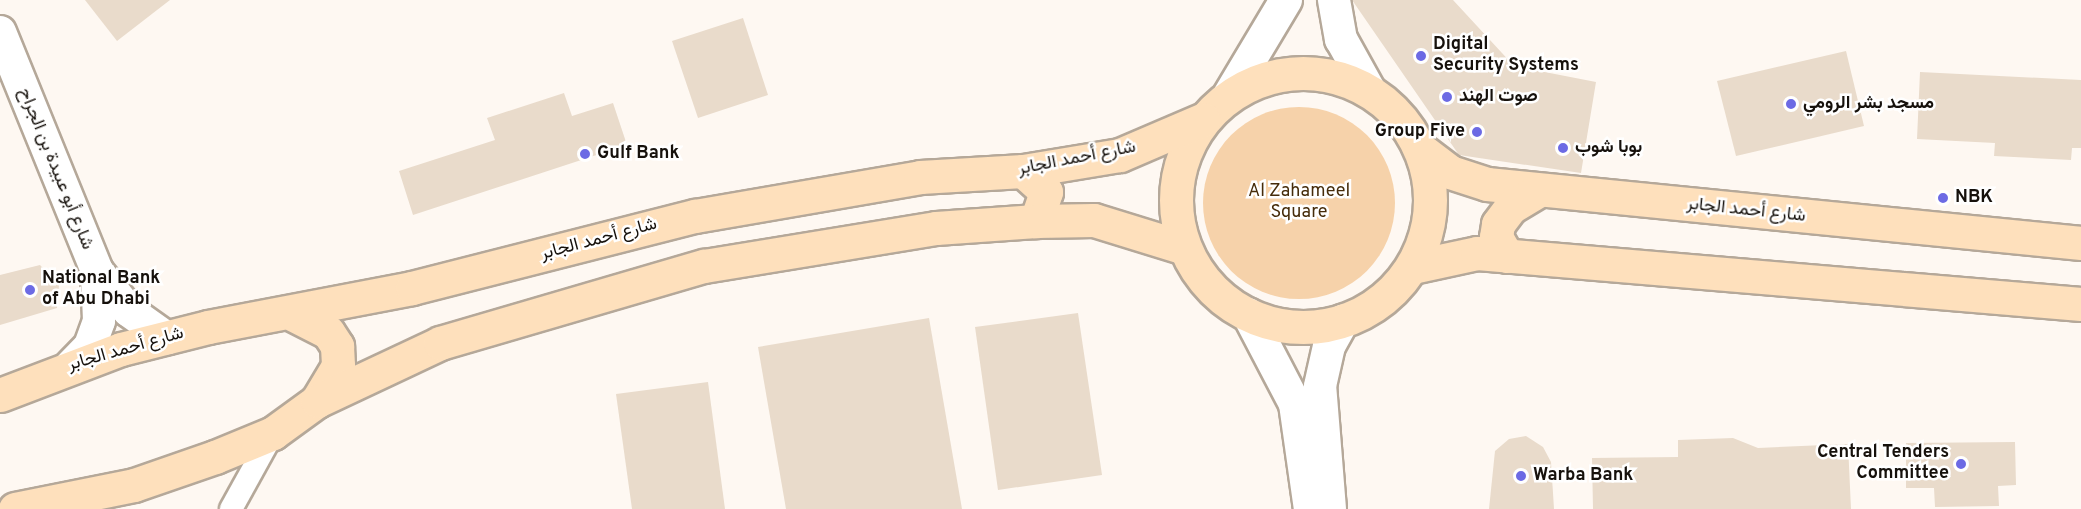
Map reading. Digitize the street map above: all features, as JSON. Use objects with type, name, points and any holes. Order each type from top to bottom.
[{"type":"main road","points":[[1228,97],[1286,0]]},
{"type":"main road","points":[[1334,0],[1341,39],[1370,92],[1407,127],[1420,149],[1431,197],[1429,222],[1412,267],[1382,300],[1343,321],[1304,327],[1248,314],[1221,298],[1185,248],[1177,222],[1178,177],[1189,142],[1204,119],[1228,97],[1254,82],[1313,73],[1370,92]]},
{"type":"main road","name":"شارع أبو عبيدة بن الجراح","points":[[0,33],[97,271],[129,311],[167,338]]},
{"type":"main road","name":"شارع أحمد الجابر","points":[[0,395],[71,366],[167,338],[294,315],[695,216],[920,177],[1023,171],[1120,155],[1204,119]]},
{"type":"main road","name":"شارع أحمد الجابر","points":[[1420,149],[1450,172],[1488,184],[2081,243]]},
{"type":"main road","points":[[1023,171],[1046,192],[1036,221]]},
{"type":"main road","points":[[1506,256],[1496,237],[1498,224],[1511,207],[1539,189]]},
{"type":"main road","points":[[15,509],[69,505],[134,485],[273,433],[317,401],[440,343],[704,266],[936,228],[1036,221],[1094,220],[1185,248]]},
{"type":"main road","points":[[1412,267],[1477,253],[2081,304]]},
{"type":"main road","name":"شارع أبو عبيدة بن الجراح","points":[[71,366],[90,346],[99,321],[97,271]]},
{"type":"main road","points":[[1248,314],[1295,404],[1310,509]]},
{"type":"main road","points":[[294,315],[328,332],[337,346],[338,366],[317,401]]},
{"type":"main road","points":[[1330,509],[1320,386],[1329,346],[1343,321]]},
{"type":"street","points":[[231,509],[273,433]]},
{"type":"green space","name":"Al Zahameel Square","points":[[1290,107],[1308,107],[1336,114],[1367,135],[1388,166],[1395,203],[1388,240],[1367,271],[1336,292],[1308,299],[1290,299],[1254,288],[1225,264],[1214,248],[1207,231],[1203,212],[1203,194],[1214,158],[1238,129],[1254,118],[1271,111]]},
{"type":"building","points":[[85,0],[170,0],[117,41]]},
{"type":"building","points":[[1352,0],[1453,0],[1514,66],[1596,82],[1581,173],[1459,155]]},
{"type":"building","points":[[743,18],[768,95],[698,118],[672,41]]},
{"type":"building","name":"مسجد بشر الرومي","points":[[1846,51],[1864,126],[1736,156],[1717,81]]},
{"type":"building","points":[[1920,72],[2081,80],[2081,148],[2072,148],[2071,160],[1994,156],[1995,143],[1917,139]]},
{"type":"building","points":[[564,93],[572,116],[613,103],[627,145],[413,215],[399,171],[495,140],[487,118]]},
{"type":"building","name":"National Bank of Abu Dhabi","points":[[40,265],[59,285],[57,308],[0,325],[0,275]]},
{"type":"building","points":[[1078,313],[1102,475],[998,490],[975,327]]},
{"type":"building","points":[[929,318],[962,509],[786,509],[758,347]]},
{"type":"building","points":[[708,382],[725,509],[632,509],[616,394]]},
{"type":"building","name":"Warba Bank","points":[[1526,436],[1543,447],[1551,462],[1554,509],[1489,509],[1495,451],[1509,439]]},
{"type":"building","points":[[1733,438],[1758,448],[1848,444],[1851,509],[1593,509],[1592,458],[1678,457],[1678,440]]},
{"type":"building","name":"Central Tenders Committee","points":[[2015,442],[2016,485],[1998,486],[1999,506],[1935,507],[1934,488],[1906,488],[1906,443]]},
{"type":"place","name":"Digital Security Systems","points":[[1421,56]]},
{"type":"place","name":"صوت الهند","points":[[1447,97]]},
{"type":"place","name":"مسجد بشر الرومي","points":[[1791,104]]},
{"type":"place","name":"Group Five","points":[[1477,132]]},
{"type":"place","name":"بوبا شوب","points":[[1563,148]]},
{"type":"place","name":"Gulf Bank","points":[[585,154]]},
{"type":"place","name":"NBK","points":[[1943,198]]},
{"type":"place","name":"National Bank of Abu Dhabi","points":[[30,290]]},
{"type":"place","name":"Central Tenders Committee","points":[[1961,464]]},
{"type":"place","name":"Warba Bank","points":[[1521,476]]}]
